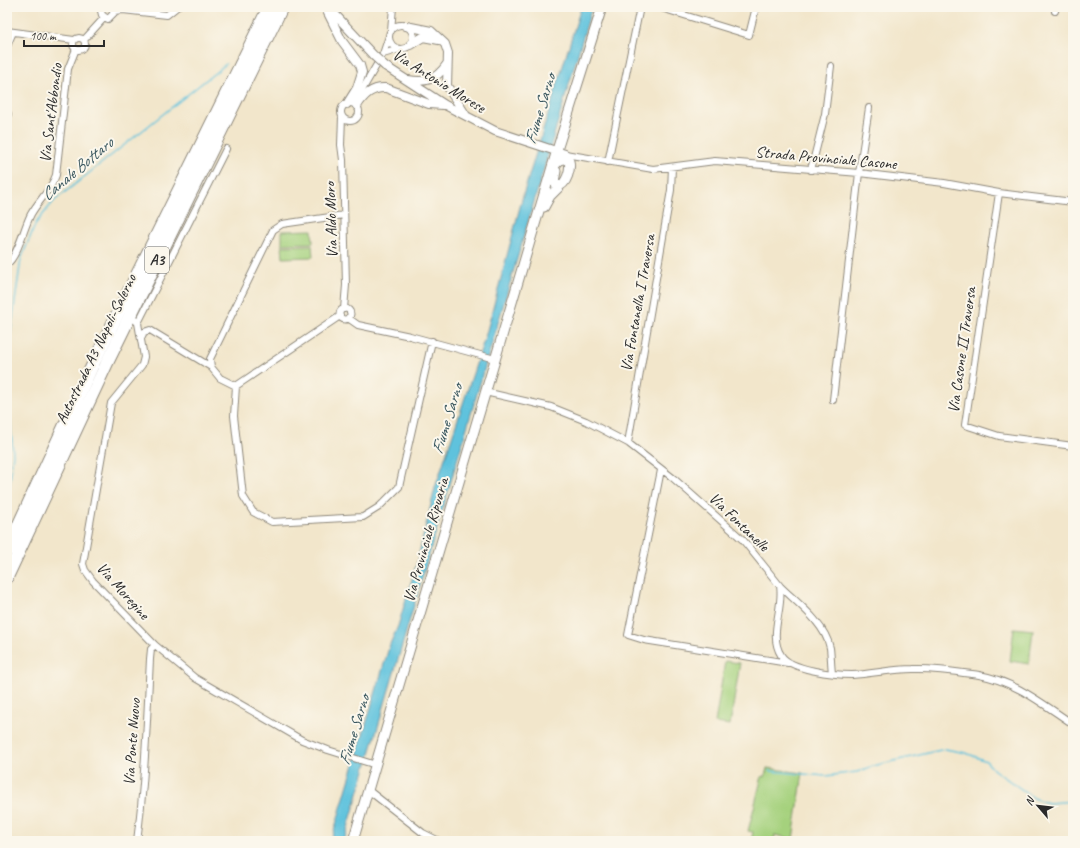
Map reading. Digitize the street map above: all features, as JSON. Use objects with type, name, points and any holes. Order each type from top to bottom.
[{"type":"highway","name":"Autostrada A3 Napoli-Salerno","points":[[7,550],[95,360],[269,7]]},
{"type":"highway","name":"Autostrada A3 Napoli-Salerno","points":[[7,577],[103,370],[282,7]]},
{"type":"main road","name":"Via Provinciale Ripuaria","points":[[536,224],[557,183],[563,156],[561,139],[602,7]]},
{"type":"main road","points":[[557,183],[552,168],[563,156]]},
{"type":"main road","name":"Via Provinciale Ripuaria","points":[[353,841],[485,392],[493,359],[536,224],[552,168]]},
{"type":"street","points":[[104,7],[101,13],[104,18]]},
{"type":"street","points":[[113,9],[167,15],[177,7]]},
{"type":"street","points":[[326,7],[342,41],[360,65],[362,72],[356,88],[353,105],[359,114],[342,131]]},
{"type":"street","name":"Via Antonio Morese","points":[[326,7],[374,56],[405,80],[445,105],[495,131],[563,156]]},
{"type":"street","points":[[353,105],[383,54],[390,34],[393,7]]},
{"type":"street","points":[[608,162],[640,7]]},
{"type":"street","points":[[658,7],[749,35],[756,7]]},
{"type":"street","name":"Via Sant'Abbondio","points":[[76,49],[80,50],[84,48],[84,40],[104,18],[110,18],[113,9]]},
{"type":"street","points":[[392,14],[411,30],[413,36],[410,45]]},
{"type":"street","points":[[401,48],[392,45],[390,34],[394,28],[404,25],[431,31],[442,41],[447,49],[447,86],[466,116]]},
{"type":"street","points":[[7,46],[10,32],[74,40],[79,38],[84,40]]},
{"type":"street","points":[[383,54],[410,45],[418,39],[428,37],[442,41]]},
{"type":"street","name":"Via Sant'Abbondio","points":[[7,264],[13,257],[36,206],[54,183],[68,69],[76,49],[74,46],[74,40]]},
{"type":"street","points":[[405,80],[420,82],[430,80],[441,73],[448,63]]},
{"type":"street","points":[[812,170],[825,114],[831,66]]},
{"type":"street","points":[[353,120],[348,121],[342,116],[342,108],[353,105],[376,88],[381,87],[429,104],[445,105]]},
{"type":"street","points":[[833,400],[859,174],[869,108]]},
{"type":"street","name":"Via Aldo Moro","points":[[342,116],[341,139],[346,285],[344,309]]},
{"type":"street","name":"Via Moregine","points":[[226,149],[137,322],[144,357],[142,365],[111,403],[86,538],[83,564],[85,570],[93,581],[155,645],[195,678],[302,740],[376,765]]},
{"type":"street","name":"Strada Provinciale Casone","points":[[563,156],[654,169],[715,161],[944,183],[999,193],[1073,202]]},
{"type":"street","name":"Via Fontanella I Traversa","points":[[628,443],[671,190],[672,167]]},
{"type":"street","name":"Via Casone II Traversa","points":[[999,193],[965,425],[999,436],[1073,446]]},
{"type":"street","points":[[211,367],[210,359],[273,230],[282,224],[344,215]]},
{"type":"street","points":[[236,386],[340,316],[341,310],[344,309],[350,311],[348,318]]},
{"type":"street","points":[[340,316],[344,319],[348,318],[358,325],[432,341],[493,359]]},
{"type":"street","points":[[141,338],[144,332],[150,330],[211,367],[220,378],[236,386]]},
{"type":"street","points":[[236,386],[234,416],[243,496],[253,512],[272,522],[363,517],[379,507],[399,487],[432,341]]},
{"type":"street","name":"Via Fontanelle","points":[[485,392],[551,407],[586,421],[628,443],[743,540],[780,586],[810,616],[825,635],[830,648],[832,673]]},
{"type":"street","points":[[661,470],[628,635],[644,640],[788,663],[799,667],[832,673],[850,675],[913,668],[980,675],[1014,686],[1073,724]]},
{"type":"street","points":[[780,586],[782,594],[776,640],[780,654],[788,663]]},
{"type":"street","name":"Via Ponte Nuovo","points":[[137,841],[141,813],[146,746],[150,659],[151,649],[155,645]]},
{"type":"street","points":[[368,790],[423,833],[439,841]]},
{"type":"street","points":[[422,841],[423,833]]},
{"type":"green space","points":[[312,230],[313,243],[282,244],[282,231]]},
{"type":"green space","points":[[312,245],[313,257],[283,258],[282,246]]},
{"type":"green space","points":[[1014,628],[1033,630],[1029,664],[1010,661]]},
{"type":"green space","points":[[725,661],[740,663],[730,725],[715,723]]},
{"type":"green space","points":[[767,768],[803,773],[793,839],[775,835],[774,841],[751,841],[753,832],[748,831],[762,776],[765,777]]},
{"type":"water","name":"Fiume Sarno","points":[[581,7],[592,7],[344,841],[331,841],[390,644],[398,626],[417,562],[435,488],[486,334],[524,192]]},
{"type":"waterway","name":"Canale Bottaro","points":[[7,358],[21,259],[36,223],[54,201],[226,64]]},
{"type":"waterway","name":"Canale Bottaro","points":[[7,378],[13,454],[7,507]]},
{"type":"waterway","points":[[769,771],[826,776],[857,772],[873,766],[945,749],[966,753],[986,761],[994,770],[1034,798],[1041,801],[1049,803],[1073,801]]}]
